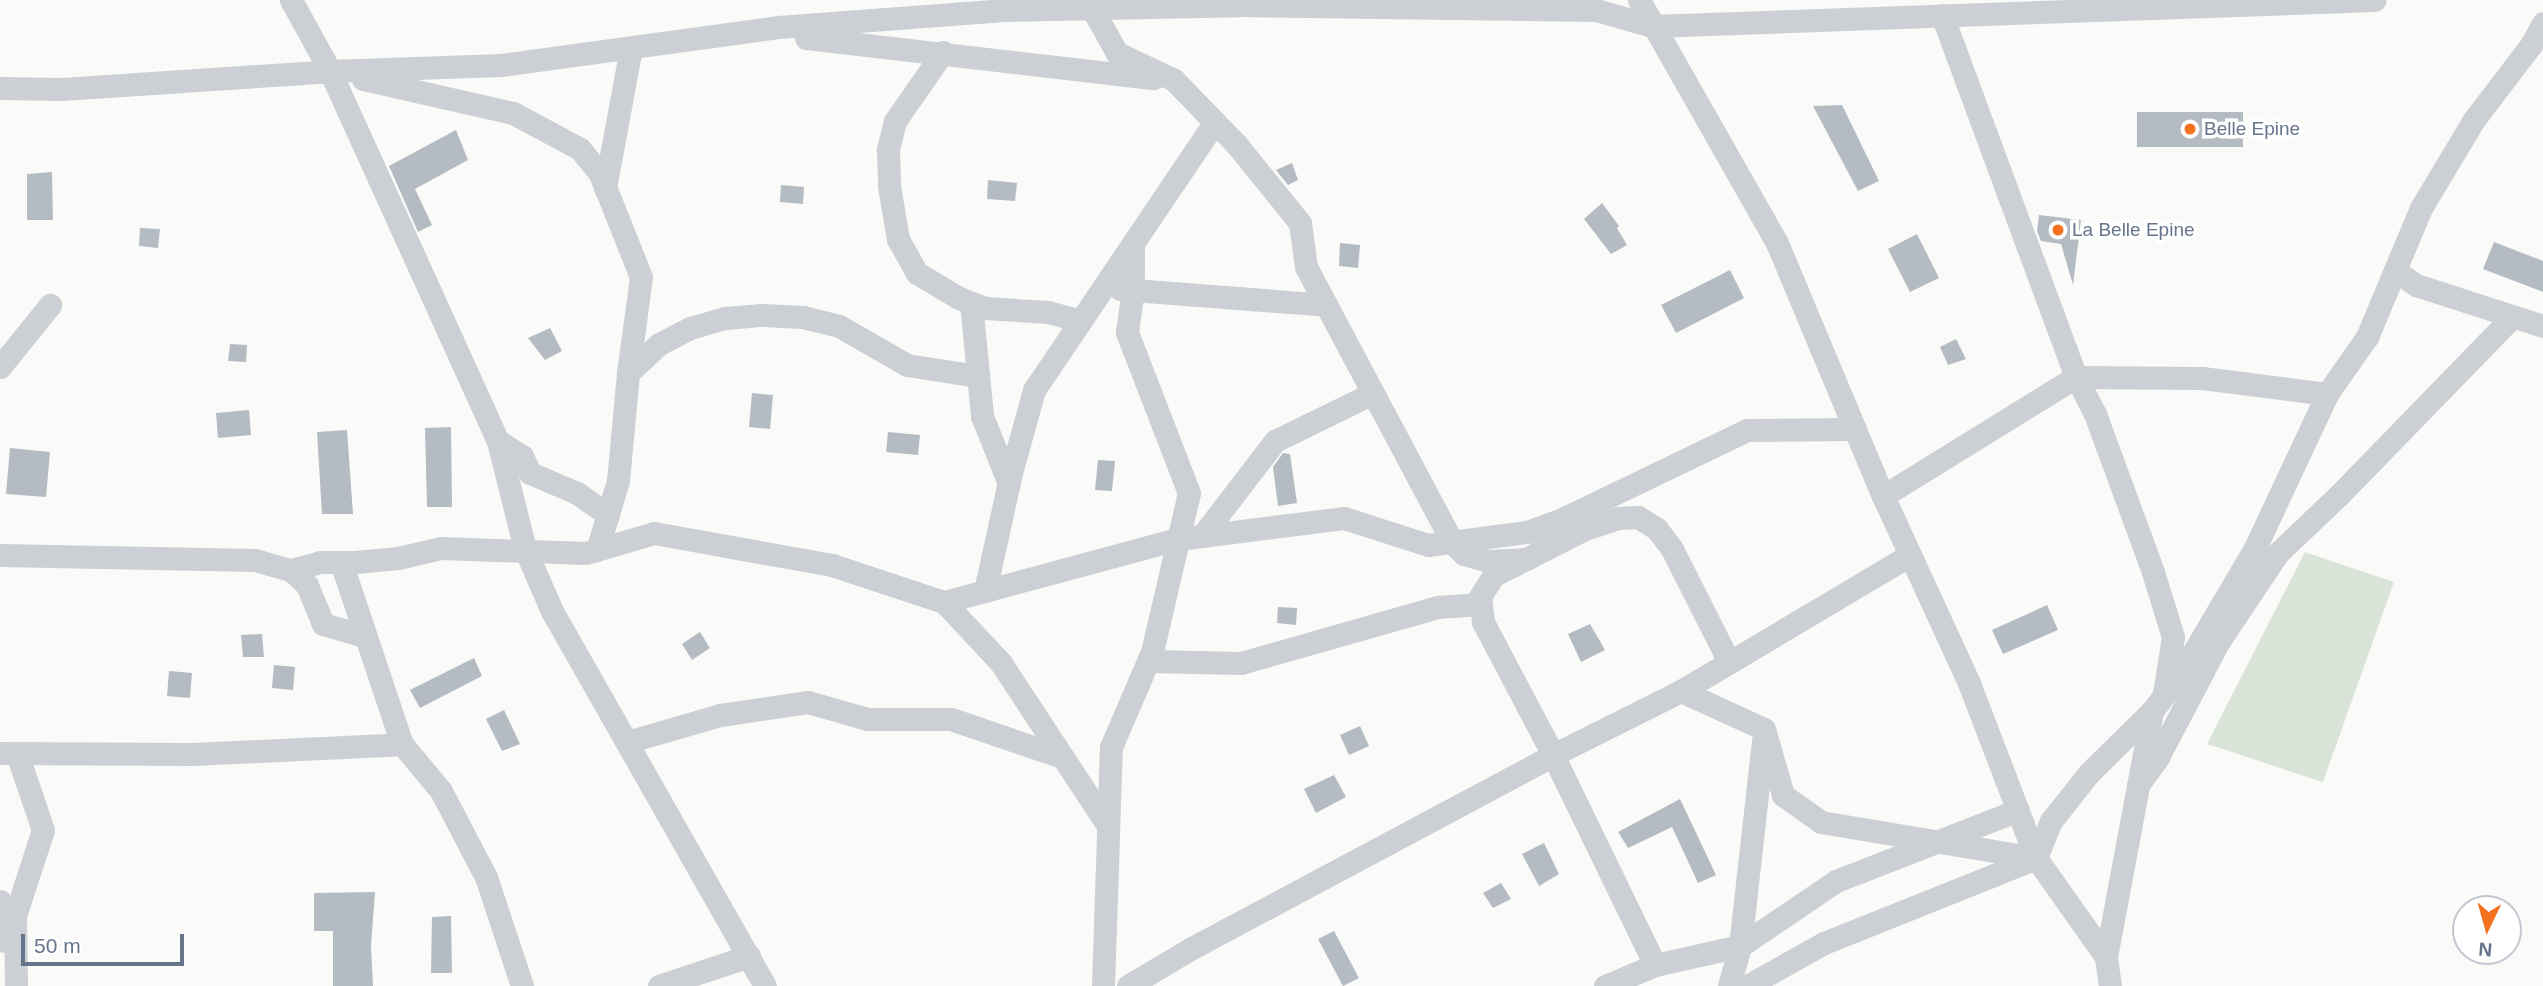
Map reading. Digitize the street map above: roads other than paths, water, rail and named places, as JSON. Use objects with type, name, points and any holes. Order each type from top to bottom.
[{"type":"street","points":[[291,0],[330,71],[449,340],[498,441],[525,549],[552,611],[765,986]]},
{"type":"street","points":[[1639,0],[1777,243],[1882,496],[1969,683],[2036,858],[2106,957]]},
{"type":"street","points":[[0,88],[62,89],[330,71],[501,65],[733,34],[1007,10],[1239,5],[1595,10],[1652,26],[2375,0]]},
{"type":"street","points":[[1093,10],[1117,53],[1174,80],[1215,122],[1300,223],[1306,267],[1452,542],[1464,554],[1489,561],[1526,559]]},
{"type":"street","points":[[1942,15],[2076,377],[2095,414],[2153,572],[2173,637],[2138,785],[2106,957],[2110,986]]},
{"type":"street","points":[[1747,986],[1824,943],[2036,858],[2051,821],[2089,773],[2158,704],[2180,675],[2255,548],[2326,394],[2367,337],[2421,208],[2473,121],[2531,45],[2543,23]]},
{"type":"street","points":[[733,34],[844,40],[1174,80]]},
{"type":"street","points":[[605,188],[631,48]]},
{"type":"street","points":[[943,52],[895,121],[888,150],[889,186],[898,239],[917,273],[971,303],[985,308],[1048,312],[1081,321]]},
{"type":"street","points":[[330,71],[471,101],[513,113],[580,149],[600,174],[641,276],[628,373],[618,481],[597,550]]},
{"type":"street","points":[[985,592],[1009,484],[1034,390],[1215,122]]},
{"type":"street","points":[[1103,986],[1111,747],[1148,661],[1189,493],[1127,332],[1133,290],[1133,244]]},
{"type":"street","points":[[2395,270],[2416,285],[2543,326]]},
{"type":"street","points":[[1103,288],[1326,305]]},
{"type":"street","points":[[971,303],[982,416],[1009,484]]},
{"type":"street","points":[[0,367],[50,304]]},
{"type":"street","points":[[628,373],[659,344],[690,328],[726,318],[762,315],[803,317],[839,326],[907,365],[978,376]]},
{"type":"street","points":[[2138,785],[2158,757],[2219,641],[2278,553],[2339,495],[2512,317]]},
{"type":"street","points":[[1882,496],[2076,377],[2202,378],[2326,394]]},
{"type":"street","points":[[1202,536],[1275,441],[1373,393]]},
{"type":"street","points":[[944,602],[1178,539],[1343,519],[1428,545],[1527,532],[1562,520],[1747,430],[1854,429]]},
{"type":"street","points":[[498,441],[522,456],[530,473],[577,494],[608,515]]},
{"type":"street","points":[[1655,965],[1553,755],[1483,622],[1480,597],[1493,576],[1526,559],[1585,529],[1618,518],[1637,517],[1657,529],[1672,549],[1729,662]]},
{"type":"street","points":[[291,570],[320,562],[398,558],[441,548],[586,553],[654,533],[832,565],[944,602],[1001,663],[1108,826]]},
{"type":"street","points":[[0,555],[255,560],[291,570],[307,585],[323,624],[364,636]]},
{"type":"street","points":[[1128,986],[1192,948],[1553,755],[1681,691],[1909,555]]},
{"type":"street","points":[[341,562],[402,744],[441,791],[486,877],[522,986]]},
{"type":"street","points":[[1148,661],[1241,663],[1438,607],[1481,604]]},
{"type":"street","points":[[1681,691],[1764,730],[1783,795],[1821,822],[2036,858]]},
{"type":"street","points":[[627,742],[720,715],[808,702],[867,719],[951,719],[1062,757]]},
{"type":"street","points":[[1729,986],[1740,946],[1764,730]]},
{"type":"street","points":[[16,986],[15,916],[43,830],[8,753],[193,754],[402,744]]},
{"type":"street","points":[[1605,986],[1655,965],[1740,946],[1836,881],[2018,810]]},
{"type":"street","points":[[0,901],[4,947],[3,986]]},
{"type":"street","points":[[659,986],[749,956]]},
{"type":"place","name":"Belle Epine","points":[[2190,129]]},
{"type":"place","name":"La Belle Epine","points":[[2058,230]]}]
